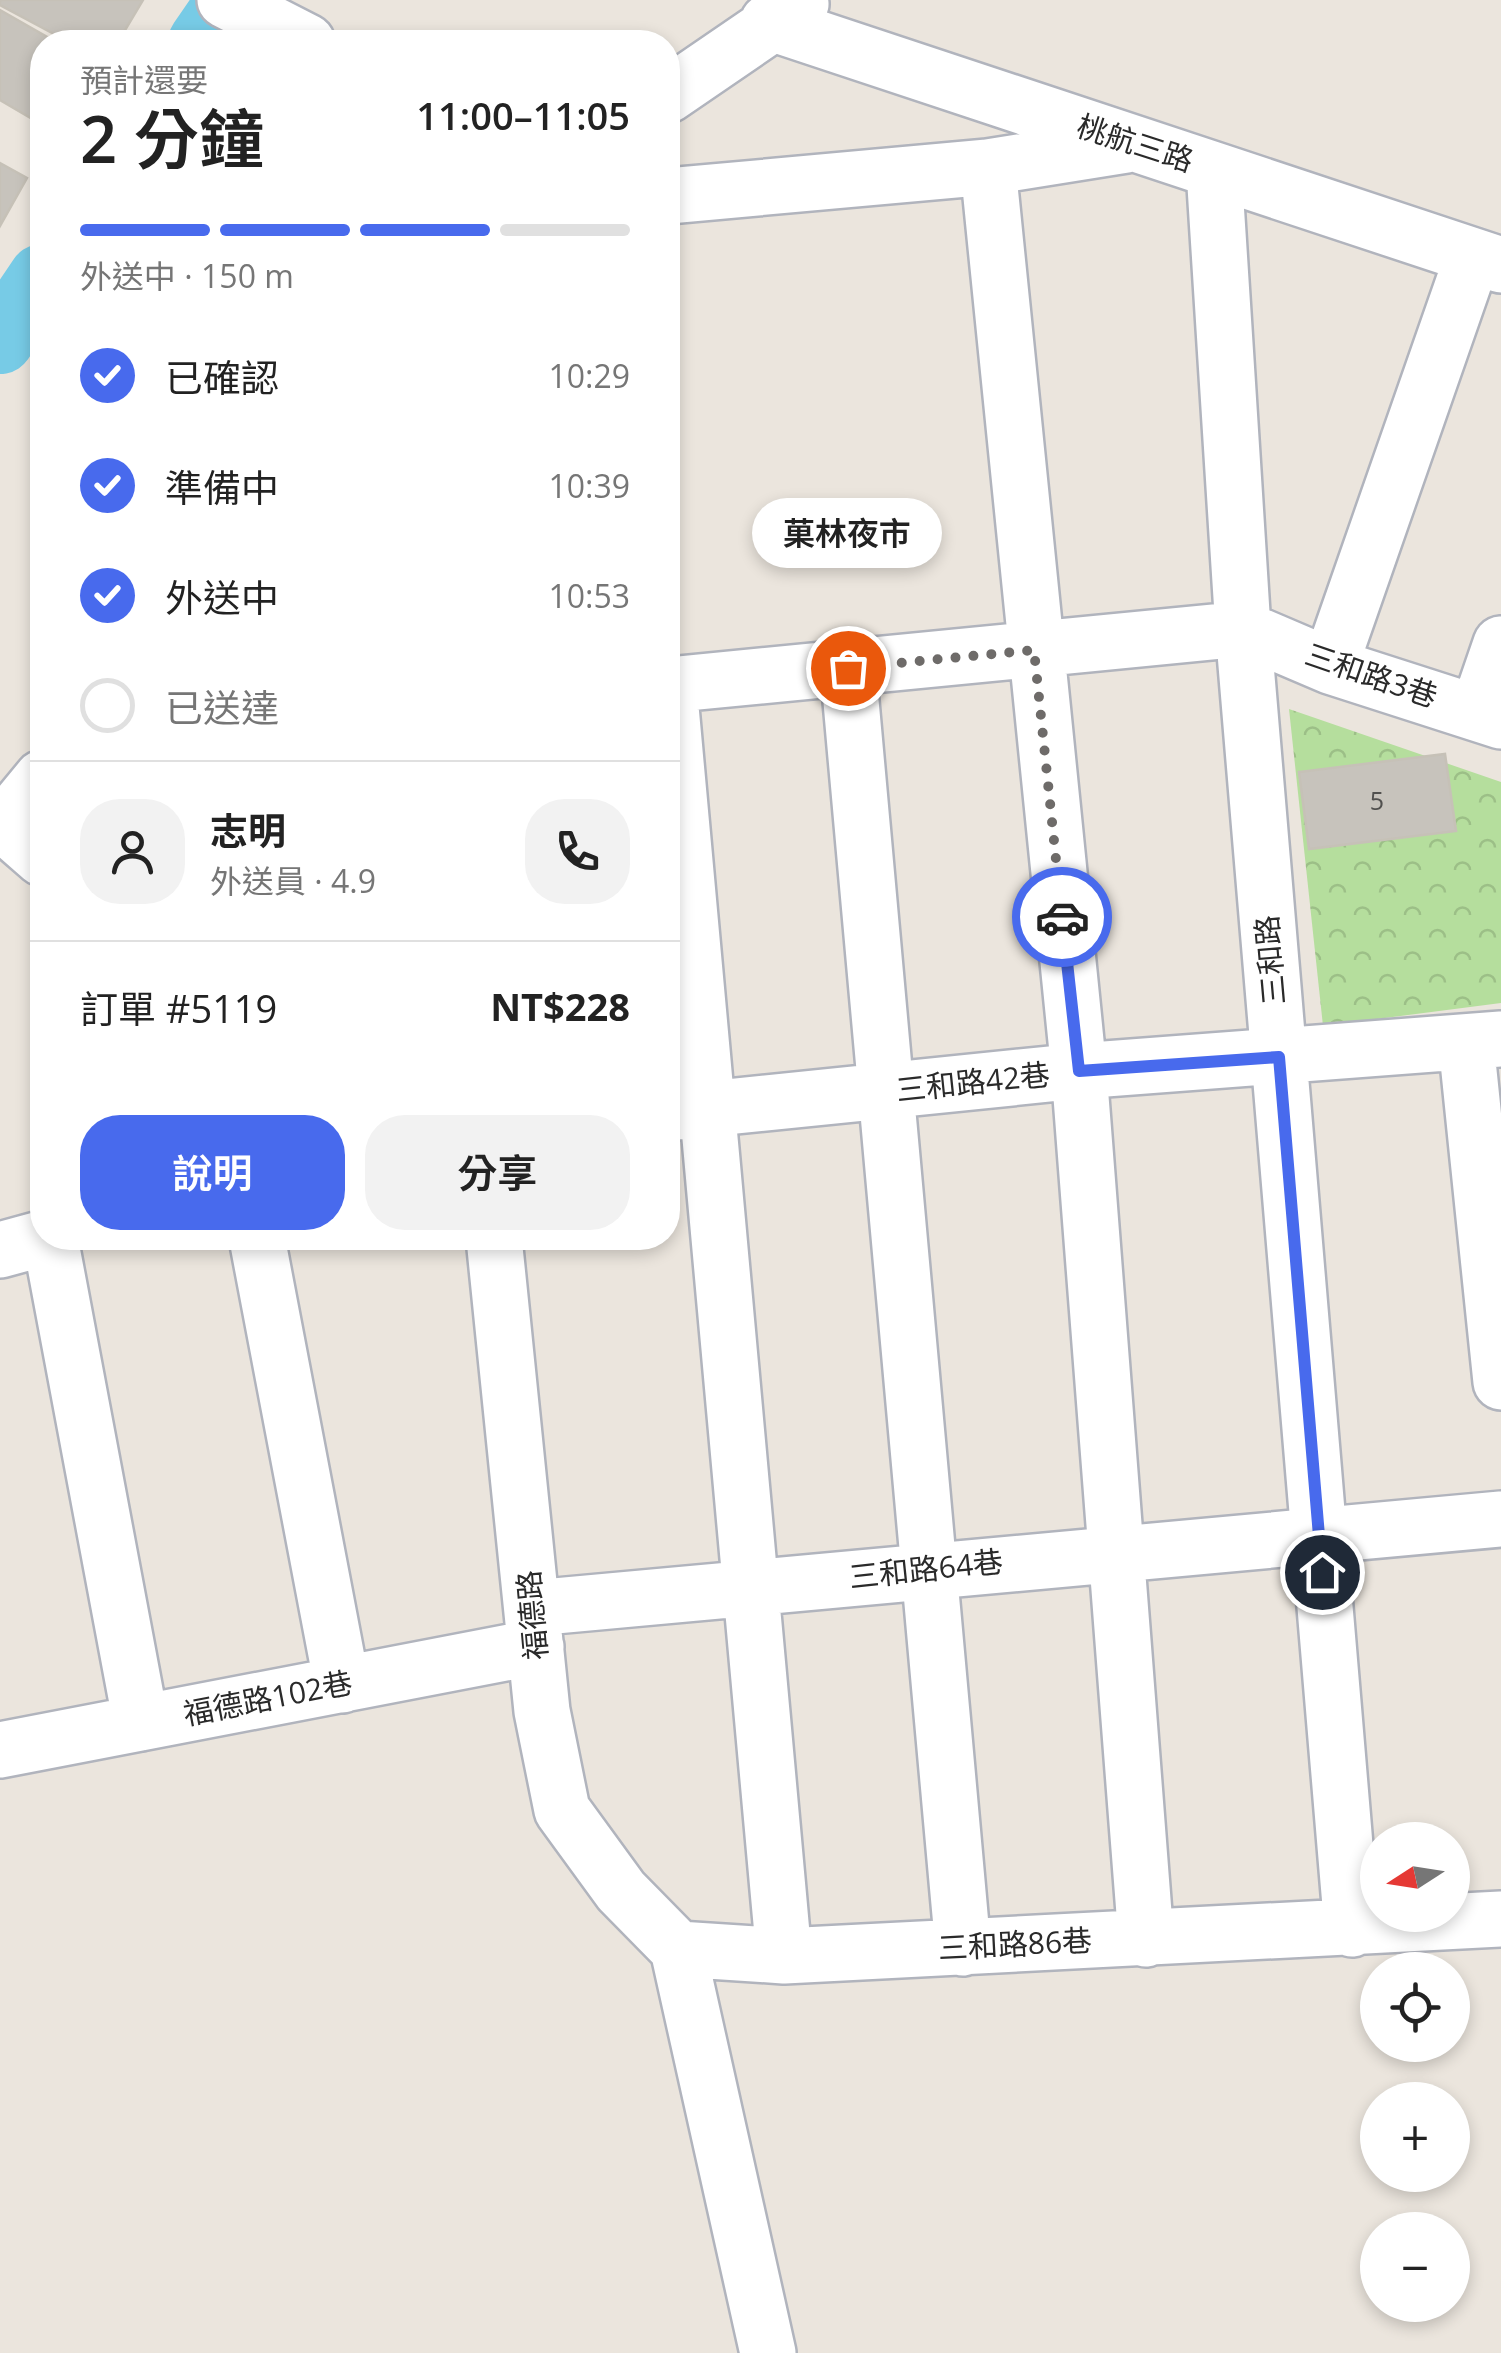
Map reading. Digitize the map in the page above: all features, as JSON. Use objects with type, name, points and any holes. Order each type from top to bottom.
[{"type":"street","points":[[225,0],[284,30]]},
{"type":"street","points":[[680,87],[788,11]]},
{"type":"street","name":"桃航三路","points":[[788,11],[1134,144],[1487,260]]},
{"type":"street","points":[[680,195],[988,167],[1134,144]]},
{"type":"street","points":[[988,167],[1079,1071],[1146,1938]]},
{"type":"street","name":"三和路","points":[[1214,170],[1243,628],[1352,1929]]},
{"type":"street","points":[[1330,666],[1487,260]]},
{"type":"street","points":[[680,684],[1243,628]]},
{"type":"street","name":"三和路3巷","points":[[1243,628],[1330,666],[1489,716]]},
{"type":"street","points":[[1489,716],[1501,644]]},
{"type":"street","points":[[848,668],[962,1948]]},
{"type":"street","points":[[15,837],[30,804]]},
{"type":"street","points":[[680,941],[688,1111],[747,1588],[784,1956]]},
{"type":"street","points":[[1484,1040],[1501,1382]]},
{"type":"street","name":"三和路42巷","points":[[688,1111],[1079,1071],[1484,1040]]},
{"type":"street","points":[[0,1250],[30,1242]]},
{"type":"street","points":[[49,1250],[142,1723]]},
{"type":"street","points":[[259,1250],[342,1685]]},
{"type":"street","name":"福德路","points":[[495,1250],[542,1711],[562,1810],[621,1890],[678,1949]]},
{"type":"street","name":"三和路64巷","points":[[535,1627],[747,1588],[1319,1532],[1501,1519]]},
{"type":"street","name":"福德路102巷","points":[[0,1750],[342,1685],[535,1627]]},
{"type":"street","name":"三和路86巷","points":[[678,1949],[784,1956],[1501,1919]]},
{"type":"street","points":[[678,1949],[768,2353]]},
{"type":"green space","points":[[1289,709],[1501,782],[1501,1003],[1323,1026]]},
{"type":"building","points":[[0,0],[143,0],[125,30],[47,30],[0,5]]},
{"type":"building","points":[[0,10],[35,30],[30,30],[30,118],[0,100]]},
{"type":"building","points":[[0,163],[27,178],[0,226]]},
{"type":"building","points":[[1445,754],[1456,831],[1309,849],[1299,772]]},
{"type":"waterway","points":[[210,30],[231,0]]},
{"type":"waterway","points":[[0,340],[30,296]]},
{"type":"way so far","points":[[848,668],[1034,650],[1062,917]]},
{"type":"place","name":"菓林夜市","points":[[848,668]]},
{"type":"route","points":[[1062,917],[1079,1071],[1279,1057],[1322,1572]]}]
